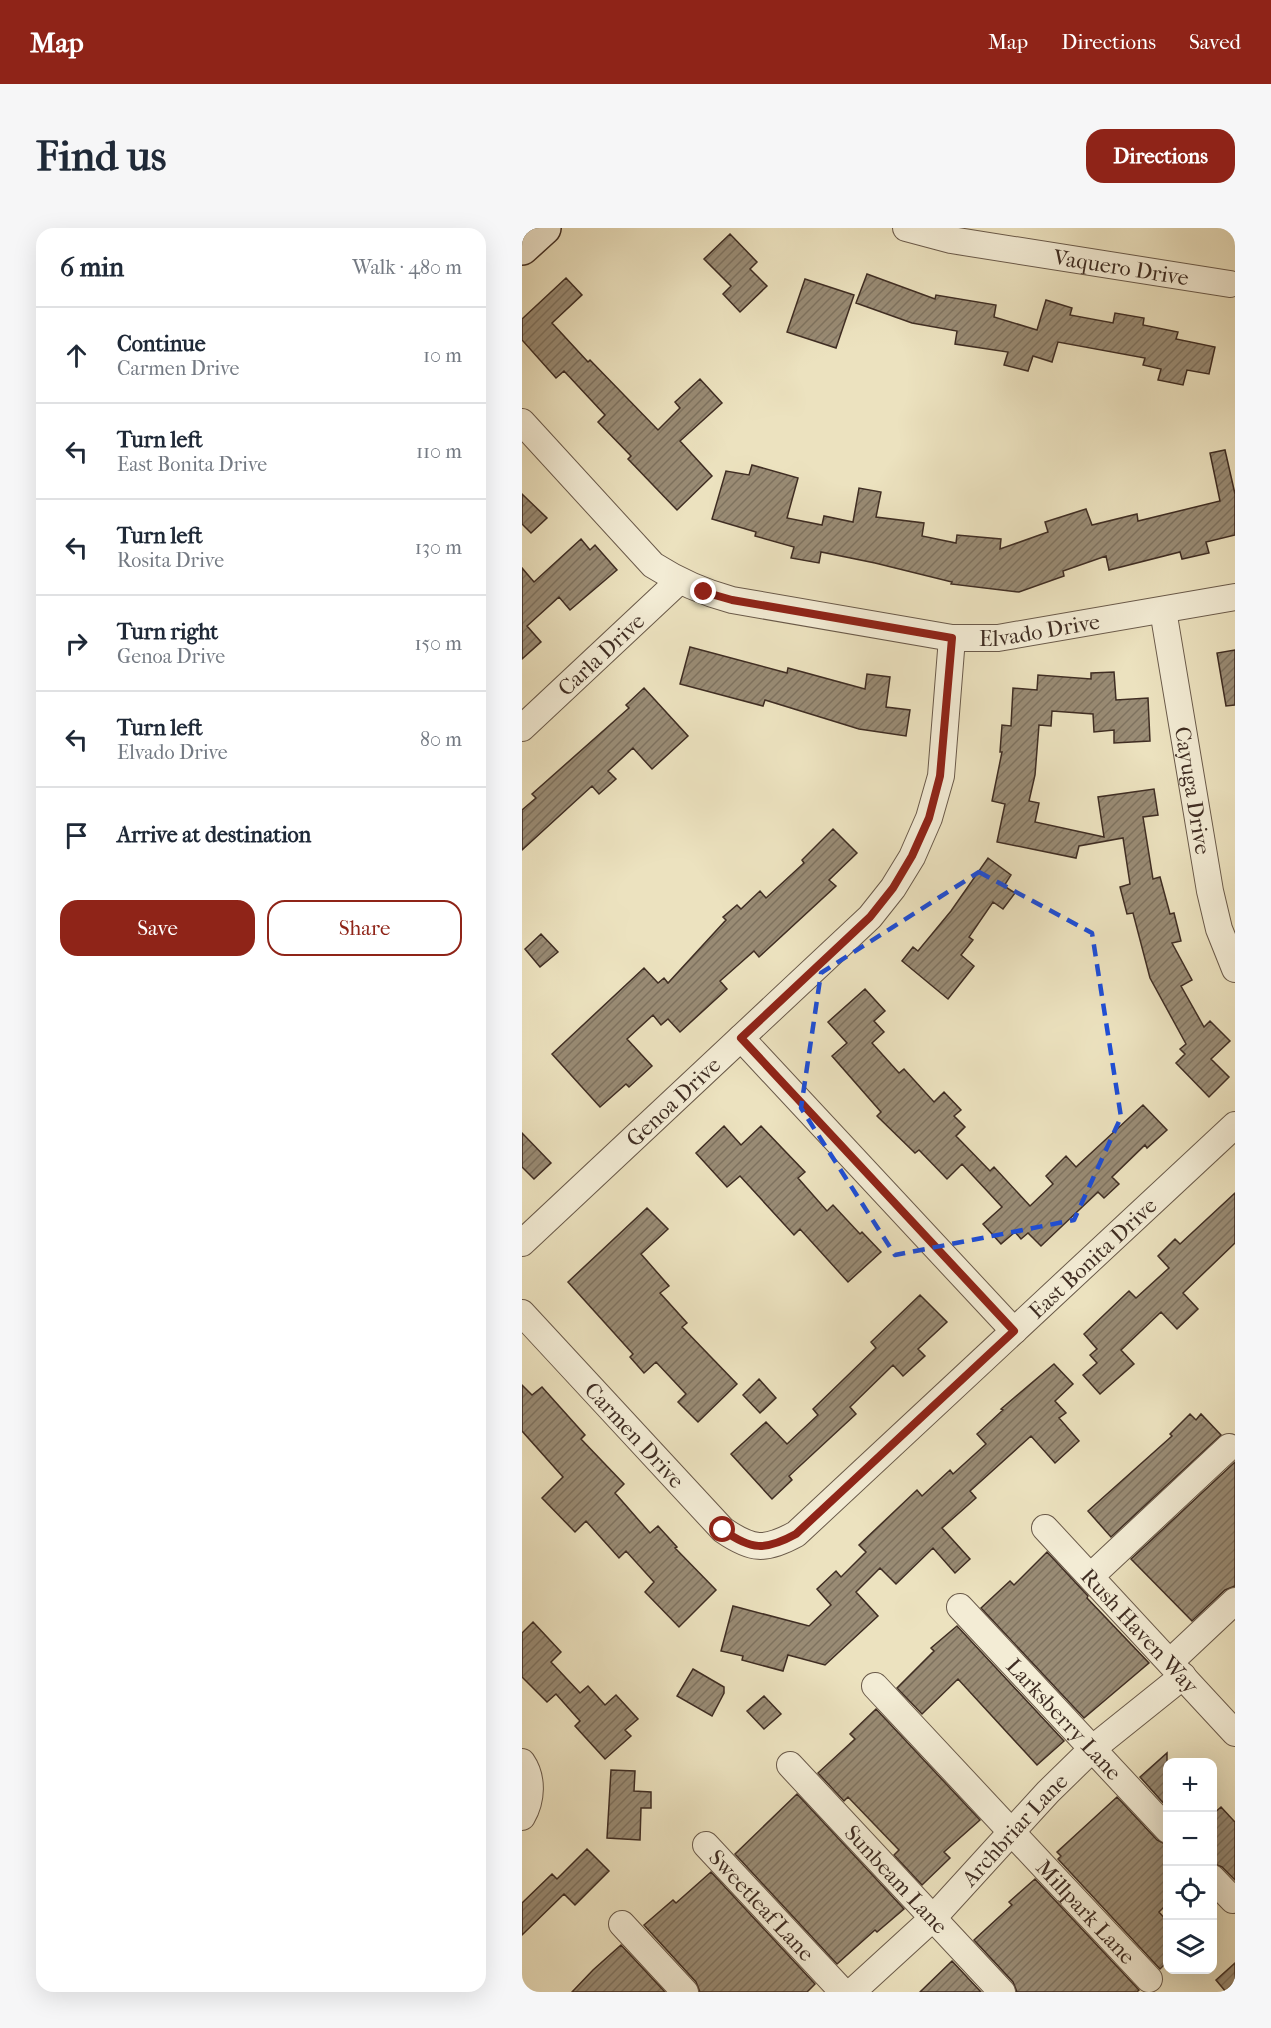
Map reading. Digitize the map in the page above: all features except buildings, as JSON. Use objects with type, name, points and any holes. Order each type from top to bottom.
[{"type":"main road","points":[[522,248],[544,228]]},
{"type":"street","name":"Vaquero Drive","points":[[906,228],[951,240],[1230,284]]},
{"type":"street","name":"Elvado Drive","points":[[522,422],[653,565],[679,581],[704,592],[732,600],[952,638],[998,638],[1235,597]]},
{"type":"street","name":"Carla Drive","points":[[522,728],[679,581]]},
{"type":"street","name":"Cayuga Drive","points":[[1162,609],[1210,891],[1219,929],[1235,969]]},
{"type":"street","name":"Genoa Drive","points":[[522,1243],[870,917],[893,888],[912,856],[929,818],[940,776],[952,638]]},
{"type":"street","points":[[741,1038],[1014,1331]]},
{"type":"street","name":"East Bonita Drive","points":[[757,1546],[777,1545],[796,1534],[1235,1125]]},
{"type":"street","name":"Carmen Drive","points":[[522,1313],[723,1530],[740,1542],[757,1546]]},
{"type":"street","points":[[1091,1576],[1229,1447]]},
{"type":"street","name":"Rush Haven Way","points":[[1045,1528],[1176,1669],[1232,1725]]},
{"type":"street","name":"Archbriar Lane","points":[[852,1992],[933,1918],[1048,1792],[1176,1669],[1235,1601]]},
{"type":"street","name":"Larksberry Lane","points":[[960,1607],[1163,1826]]},
{"type":"street","name":"Millpark Lane","points":[[875,1686],[1149,1979]]},
{"type":"street","points":[[522,1762],[526,1767],[530,1783],[528,1807],[522,1817]]},
{"type":"street","name":"Sunbeam Lane","points":[[790,1765],[1002,1992]]},
{"type":"street","name":"Sweetleaf Lane","points":[[706,1845],[843,1992]]},
{"type":"street","points":[[1217,1883],[1233,1900]]},
{"type":"street","points":[[621,1924],[685,1992]]},
{"type":"highlighted area","points":[[979,872],[1092,933],[1121,1117],[1074,1220],[895,1255],[801,1108],[821,973]]},
{"type":"route","points":[[704,592],[732,600],[952,638],[940,776],[929,818],[912,856],[893,888],[870,917],[741,1038],[1014,1331],[796,1534],[777,1545],[757,1546],[740,1542],[723,1530]]}]
